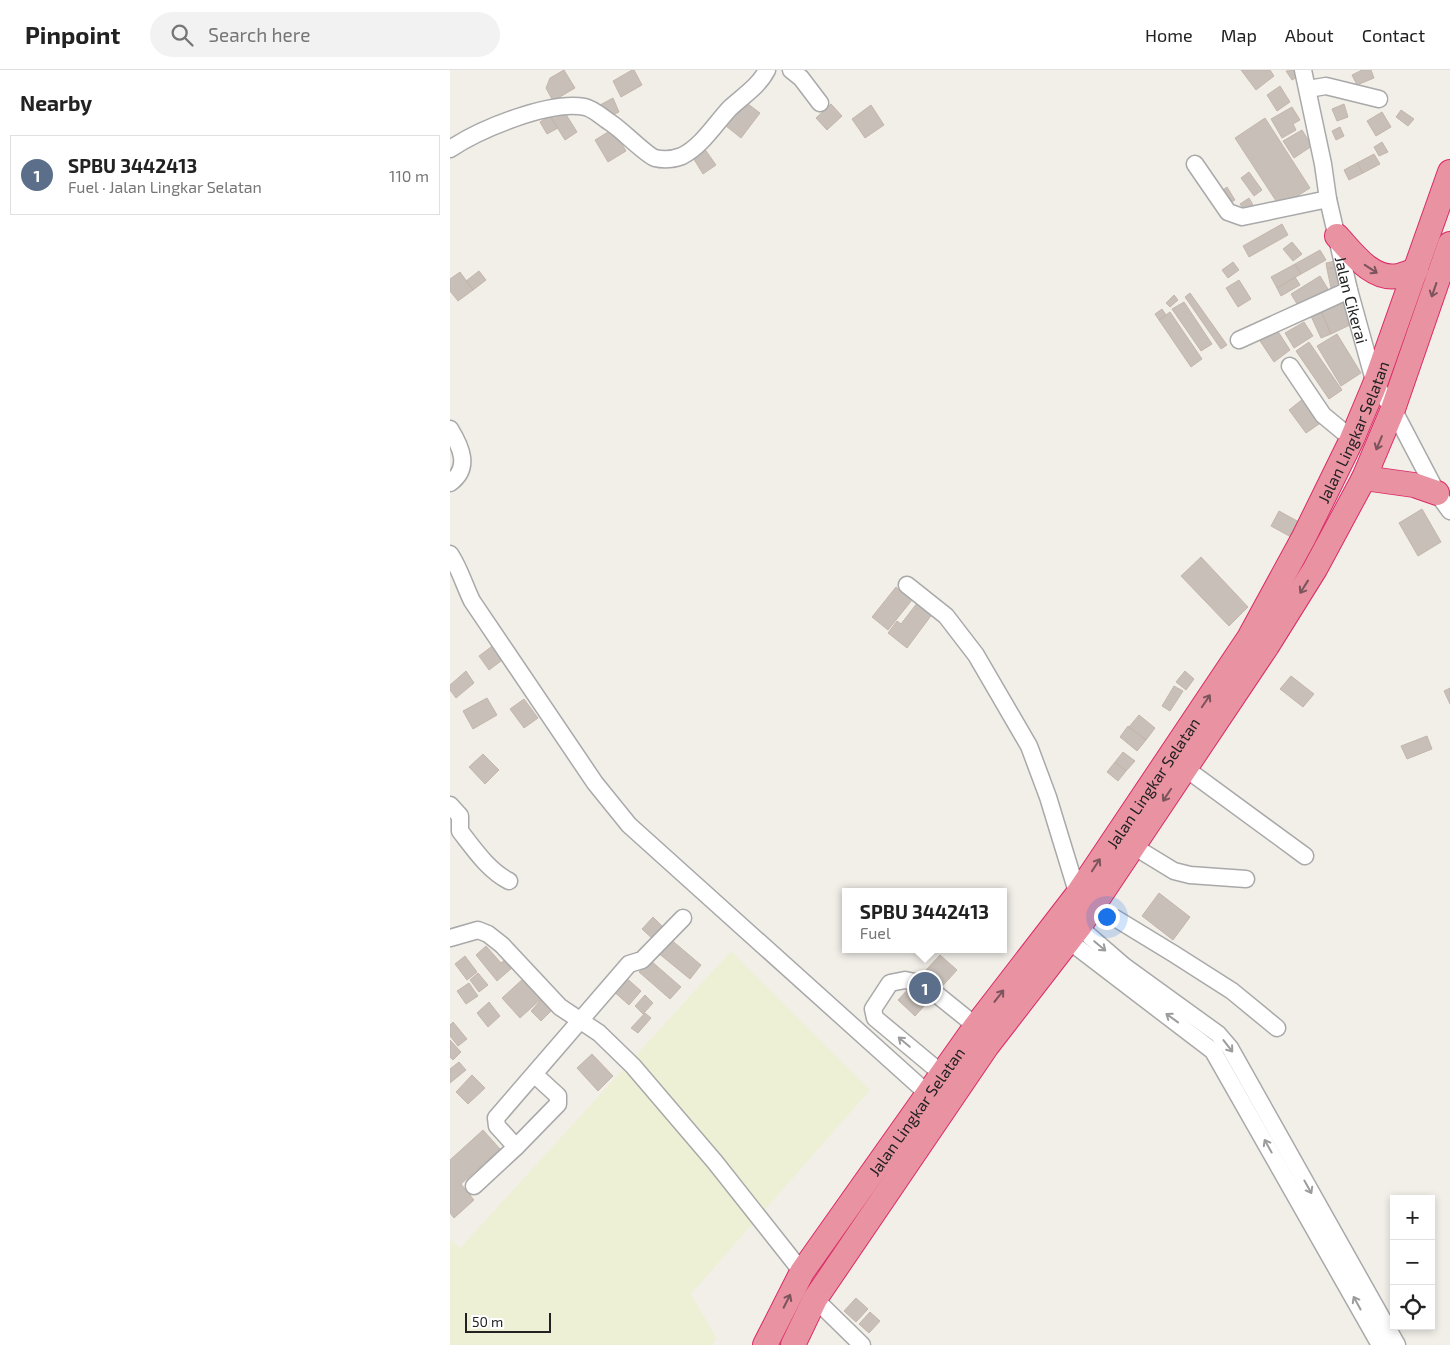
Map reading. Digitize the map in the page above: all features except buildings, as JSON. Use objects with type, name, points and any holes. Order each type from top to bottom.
[{"type":"highway","name":"Jalan Lingkar Selatan","points":[[793,1345],[815,1299],[1073,918],[1249,638],[1304,537],[1352,439],[1375,384],[1450,172]]},
{"type":"highway","points":[[1337,236],[1364,264],[1379,274],[1396,277],[1416,270]]},
{"type":"highway","name":"Jalan Lingkar Selatan","points":[[765,1345],[802,1272],[941,1073],[976,1026],[1073,918],[1133,846],[1267,646],[1315,569],[1364,478],[1393,409],[1448,256]]},
{"type":"highway","points":[[1364,478],[1414,485],[1443,502]]},
{"type":"street","points":[[450,149],[520,117],[553,106],[571,105],[588,107],[637,142],[650,155],[664,159],[681,156],[714,128],[730,108],[758,83],[767,70]]},
{"type":"street","points":[[790,70],[801,78],[820,103]]},
{"type":"street","name":"Jalan Cikerai","points":[[1303,70],[1323,164],[1328,200],[1349,290],[1375,384],[1393,409],[1443,502]]},
{"type":"street","points":[[1308,89],[1326,86],[1380,99]]},
{"type":"street","points":[[1195,164],[1228,212],[1234,215],[1242,217],[1328,200]]},
{"type":"street","points":[[1239,340],[1349,290]]},
{"type":"street","points":[[1290,366],[1323,415],[1352,439]]},
{"type":"street","points":[[450,429],[458,442],[463,458],[461,469],[450,483]]},
{"type":"street","points":[[450,554],[462,572],[464,586],[472,601],[595,783],[628,825],[927,1093]]},
{"type":"street","points":[[907,585],[946,616],[976,655],[1029,746],[1048,797],[1073,918],[1213,1051],[1380,1345]]},
{"type":"street","points":[[1185,768],[1305,856]]},
{"type":"street","points":[[450,804],[460,816],[460,831],[493,870],[508,881]]},
{"type":"street","points":[[1133,846],[1174,871],[1246,879]]},
{"type":"street","points":[[516,1146],[497,1126],[496,1118],[629,964],[642,960],[682,918]]},
{"type":"street","points":[[1073,918],[1115,918],[1232,991],[1277,1028]]},
{"type":"street","points":[[1073,918],[1124,966],[1218,1034],[1230,1048],[1397,1345]]},
{"type":"street","points":[[450,938],[478,930],[488,934],[502,945],[560,1007],[599,1033],[633,1066],[715,1162],[802,1272]]},
{"type":"street","points":[[915,982],[905,980],[890,983],[873,1009],[875,1018],[941,1073]]},
{"type":"street","points":[[936,993],[976,1026]]},
{"type":"street","points":[[474,1186],[558,1104],[558,1096],[534,1074]]},
{"type":"street","points":[[815,1299],[862,1345]]},
{"type":"green space","points":[[731,951],[870,1090],[691,1294],[717,1339],[712,1345],[450,1345],[450,1240],[460,1248]]},
{"type":"place","name":"SPBU 3442413","points":[[925,988]]}]
